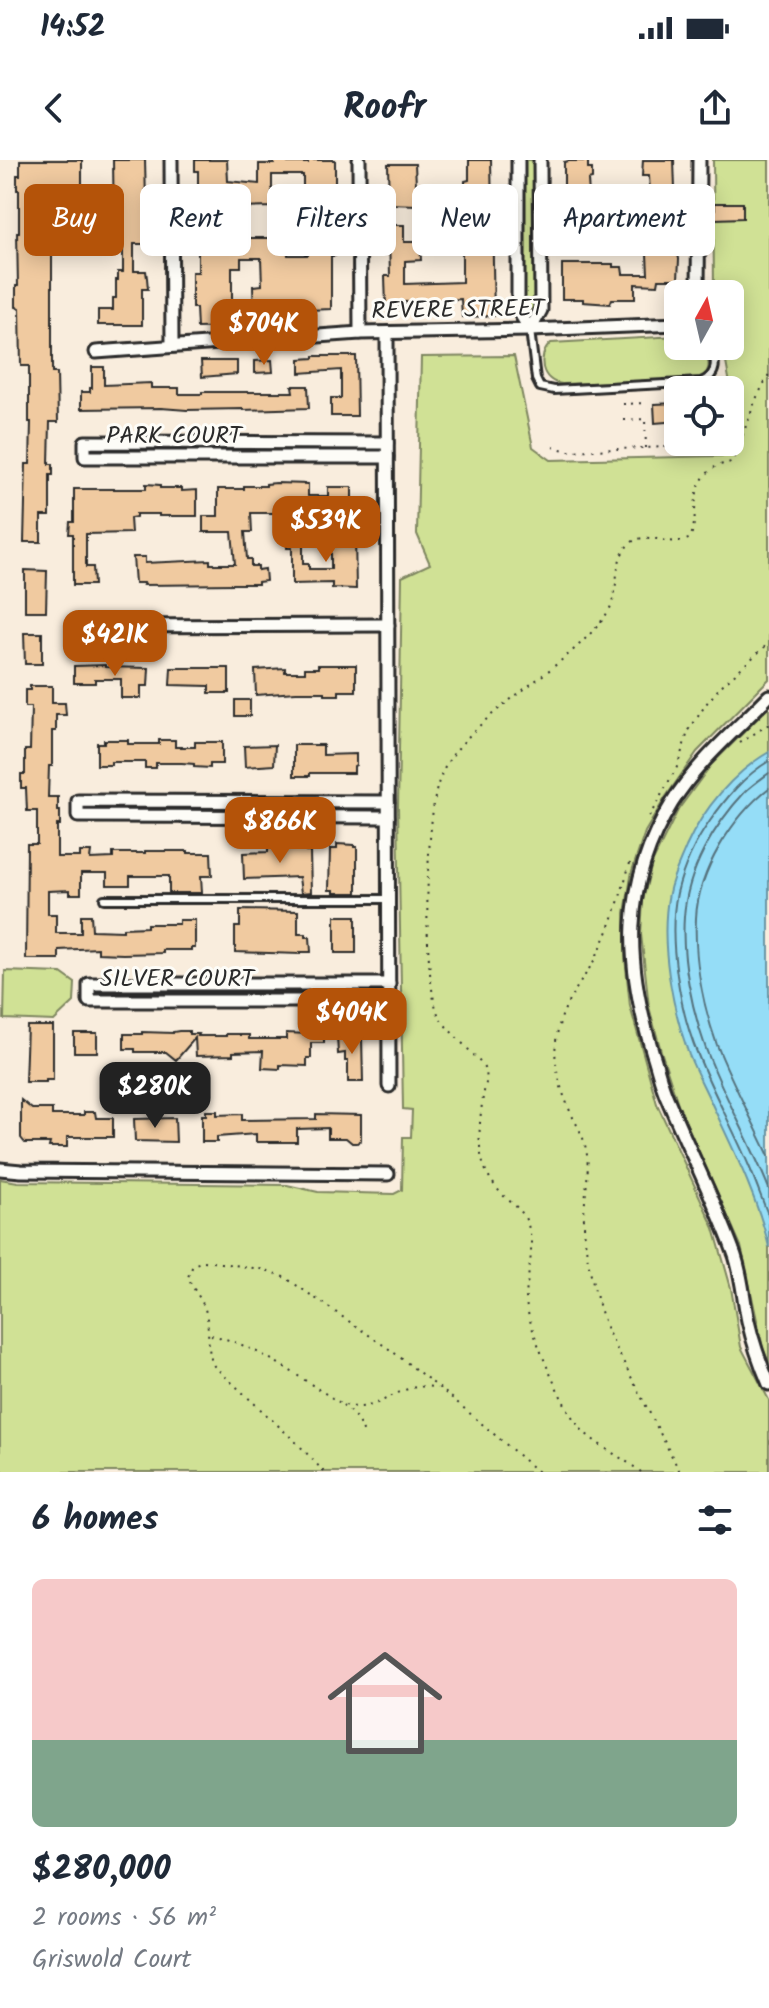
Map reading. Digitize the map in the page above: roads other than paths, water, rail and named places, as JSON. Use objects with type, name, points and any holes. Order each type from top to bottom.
[{"type":"street","points":[[171,160],[172,345]]},
{"type":"street","points":[[359,160],[360,333]]},
{"type":"street","points":[[518,160],[518,310],[530,330]]},
{"type":"street","points":[[530,330],[541,310],[540,160]]},
{"type":"street","points":[[698,280],[699,160]]},
{"type":"street","name":"REVERE STREET","points":[[96,352],[360,333],[664,325]]},
{"type":"street","points":[[387,334],[389,1086]]},
{"type":"street","name":"PARK COURT","points":[[387,443],[85,442],[85,457],[387,457]]},
{"type":"street","points":[[74,626],[388,625]]},
{"type":"street","points":[[769,696],[710,754],[671,803],[644,863],[631,927],[643,1022],[666,1096],[735,1253],[748,1322],[769,1384]]},
{"type":"street","points":[[388,802],[78,801],[78,816],[388,817]]},
{"type":"street","name":"SILVER COURT","points":[[389,984],[89,984],[89,1001],[389,1001]]},
{"type":"street","points":[[0,1169],[388,1174]]},
{"type":"lane","points":[[530,330],[536,379],[540,387],[554,390],[701,382],[708,379],[715,369],[715,360]]},
{"type":"lane","points":[[222,442],[222,457]]},
{"type":"lane","points":[[222,802],[223,816]]},
{"type":"lane","points":[[104,899],[389,899]]},
{"type":"lane","points":[[221,984],[221,1001]]},
{"type":"water","points":[[769,752],[769,1247],[751,1190],[691,1061],[683,1037],[666,954],[666,912],[676,870],[710,806],[743,770]]}]
